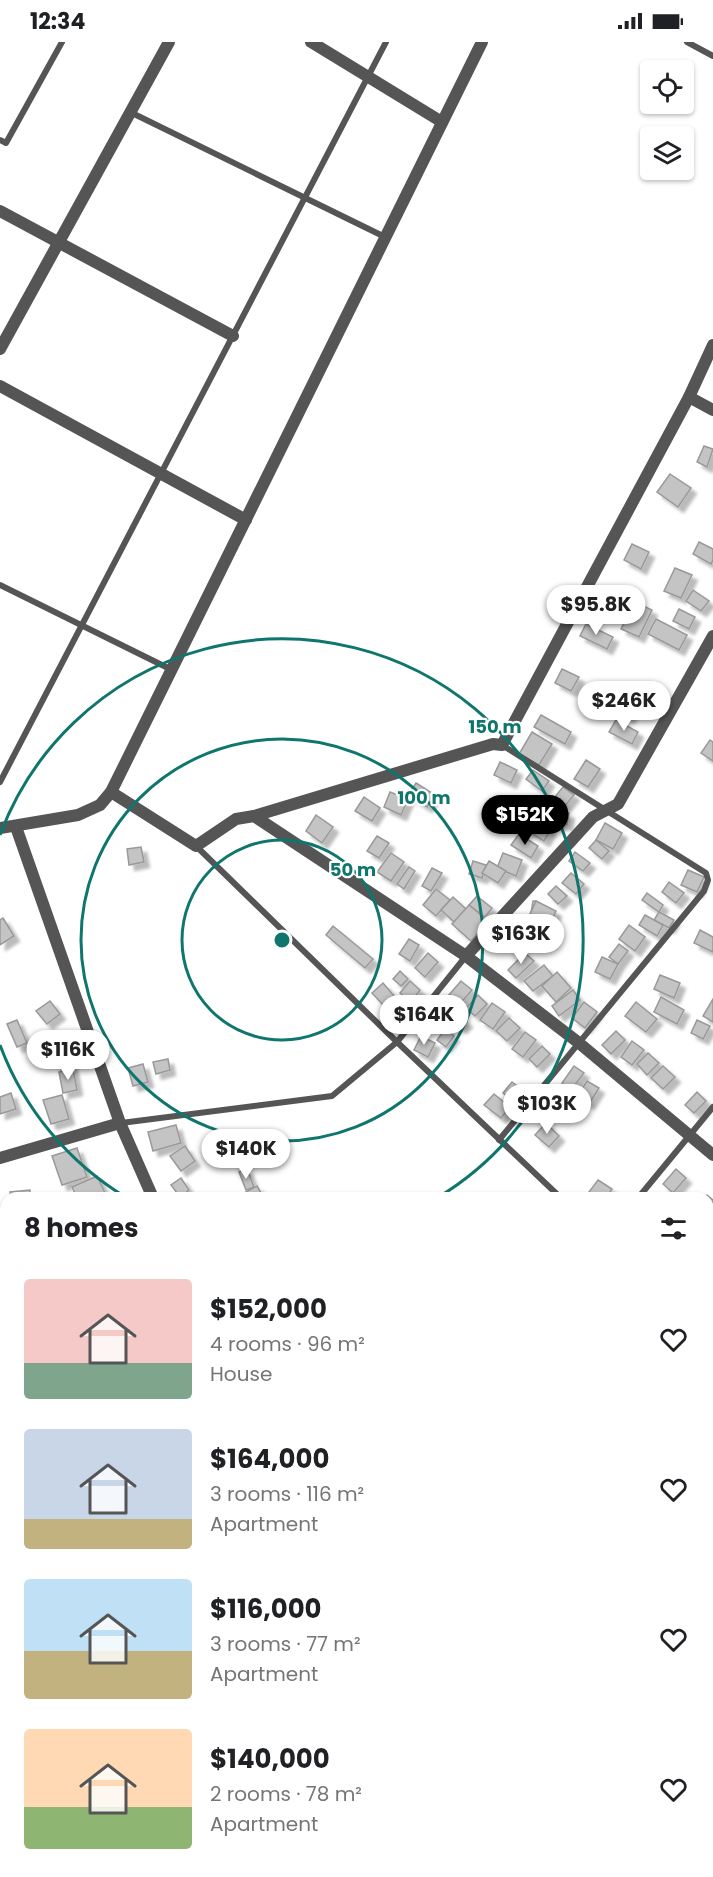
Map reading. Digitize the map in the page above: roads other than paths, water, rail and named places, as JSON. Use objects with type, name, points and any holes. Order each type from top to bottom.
[{"type":"street","points":[[0,349],[169,42]]},
{"type":"street","points":[[0,828],[78,815],[100,805],[111,792],[482,42]]},
{"type":"street","points":[[320,44],[368,77],[442,122]]},
{"type":"street","points":[[0,211],[232,336]]},
{"type":"street","points":[[111,792],[196,846],[236,819],[254,816],[493,744],[502,745],[688,397],[713,345]]},
{"type":"street","points":[[0,386],[246,520]]},
{"type":"street","points":[[688,397],[713,410]]},
{"type":"street","points":[[466,956],[593,817],[618,804],[713,636]]},
{"type":"street","points":[[254,816],[466,956],[579,1043],[713,1155]]},
{"type":"street","points":[[16,827],[120,1123],[150,1192]]},
{"type":"street","points":[[0,1158],[120,1123]]},
{"type":"lane","points":[[0,140],[6,142],[62,42]]},
{"type":"lane","points":[[0,782],[386,42]]},
{"type":"lane","points":[[687,42],[713,56]]},
{"type":"lane","points":[[130,112],[385,237]]},
{"type":"lane","points":[[0,585],[172,670]]},
{"type":"lane","points":[[499,1140],[704,891],[708,880],[706,873],[502,745]]},
{"type":"lane","points":[[196,846],[555,1192]]},
{"type":"lane","points":[[120,1123],[332,1096],[397,1042],[466,956]]},
{"type":"lane","points":[[643,1192],[713,1107]]}]
